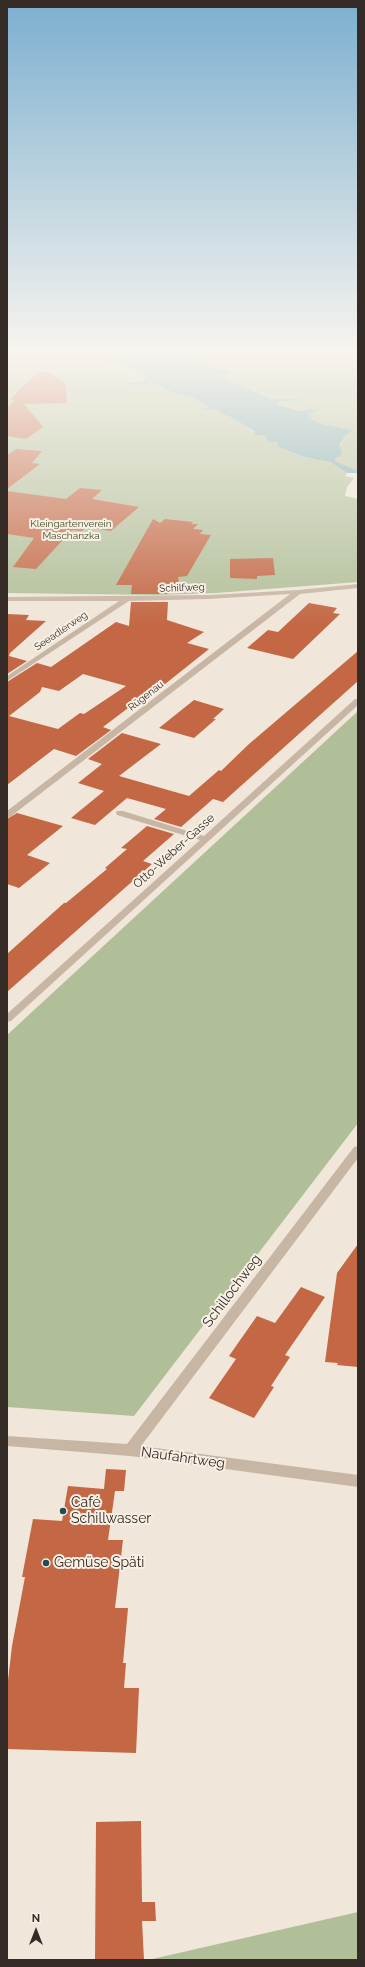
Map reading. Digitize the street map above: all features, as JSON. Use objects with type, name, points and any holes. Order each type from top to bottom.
[{"type":"street","name":"Schilfweg","points":[[7,598],[126,599],[298,592],[358,586]]},
{"type":"street","name":"Rügenau","points":[[7,815],[298,592]]},
{"type":"street","name":"Seeadlerweg","points":[[7,679],[126,599]]},
{"type":"street","name":"Otto-Weber-Gasse","points":[[7,1019],[358,701]]},
{"type":"street","points":[[120,813],[206,838]]},
{"type":"street","name":"Schillochweg","points":[[130,1450],[358,1150]]},
{"type":"street","name":"Naufahrtweg","points":[[7,1441],[130,1450],[358,1481]]},
{"type":"green space","name":"Kleingartenverein Maschanzka","points":[[7,444],[278,444],[278,447],[304,457],[330,462],[347,473],[345,476],[354,478],[347,487],[345,496],[358,499],[358,582],[216,593],[157,595],[7,593]]},
{"type":"green space","points":[[341,444],[358,444],[358,471],[335,461]]},
{"type":"green space","points":[[358,711],[358,1123],[134,1416],[7,1407],[7,1035]]},
{"type":"green space","points":[[358,1912],[358,1960],[148,1960]]},
{"type":"water","points":[[278,444],[341,444],[342,454],[336,458],[335,461],[358,471],[358,473],[347,473],[330,462],[304,457],[278,447]]},
{"type":"building","points":[[16,449],[42,451],[32,463],[40,464],[7,489],[7,455]]},
{"type":"building","points":[[80,488],[102,490],[92,499],[139,507],[111,531],[86,527],[82,531],[72,530],[36,569],[13,567],[34,538],[7,534],[7,491],[66,499]]},
{"type":"building","points":[[153,519],[160,523],[165,519],[193,522],[191,524],[198,524],[193,529],[203,530],[200,534],[211,535],[187,576],[178,577],[180,589],[169,589],[168,594],[131,594],[132,585],[116,585]]},
{"type":"building","points":[[273,558],[275,575],[257,576],[257,579],[230,578],[230,559]]},
{"type":"building","points":[[131,602],[168,602],[167,620],[204,632],[187,643],[209,649],[145,700],[140,699],[103,727],[111,730],[76,756],[54,749],[7,785],[7,682],[37,663],[51,667],[116,622],[129,626]],"holes":[[[83,674],[126,686],[84,714],[80,713],[58,729],[9,716],[40,692],[42,687],[59,691]]]},
{"type":"building","points":[[309,603],[337,608],[333,613],[340,614],[293,659],[247,648],[268,630],[278,632]]},
{"type":"building","points":[[7,614],[29,615],[26,620],[46,621],[10,653],[9,656],[27,661],[7,674]]},
{"type":"building","points":[[358,651],[358,681],[223,802],[213,799],[181,827],[154,819],[166,809],[127,798],[95,825],[71,818],[104,791],[78,783],[102,764],[88,759],[122,733],[161,744],[119,776],[189,796],[219,770],[221,771],[249,744]]},
{"type":"building","points":[[194,700],[224,709],[213,719],[216,719],[194,738],[159,728]]},
{"type":"building","points":[[17,813],[63,826],[27,855],[50,863],[19,888],[7,884],[7,819]]},
{"type":"building","points":[[147,826],[174,834],[143,861],[152,864],[7,992],[7,954],[64,903],[66,903],[107,869],[105,868],[127,849],[121,848]]},
{"type":"building","points":[[358,1244],[358,1367],[325,1362],[337,1273]]},
{"type":"building","points":[[301,1287],[325,1297],[285,1355],[290,1357],[271,1386],[274,1387],[254,1418],[209,1398],[236,1359],[229,1356],[257,1316],[275,1323]]},
{"type":"building","points":[[106,1469],[126,1470],[124,1491],[115,1491],[108,1540],[123,1540],[115,1608],[128,1608],[123,1663],[126,1663],[124,1688],[139,1688],[136,1753],[7,1749],[7,1689],[12,1646],[25,1577],[22,1577],[33,1519],[62,1521],[68,1486],[104,1489]]},
{"type":"building","points":[[141,1821],[142,1902],[155,1902],[156,1921],[142,1921],[144,1960],[95,1960],[96,1822]]},
{"type":"place","name":"Café Schillwasser","points":[[63,1511]]},
{"type":"place","name":"Gemüse Späti","points":[[46,1563]]}]
